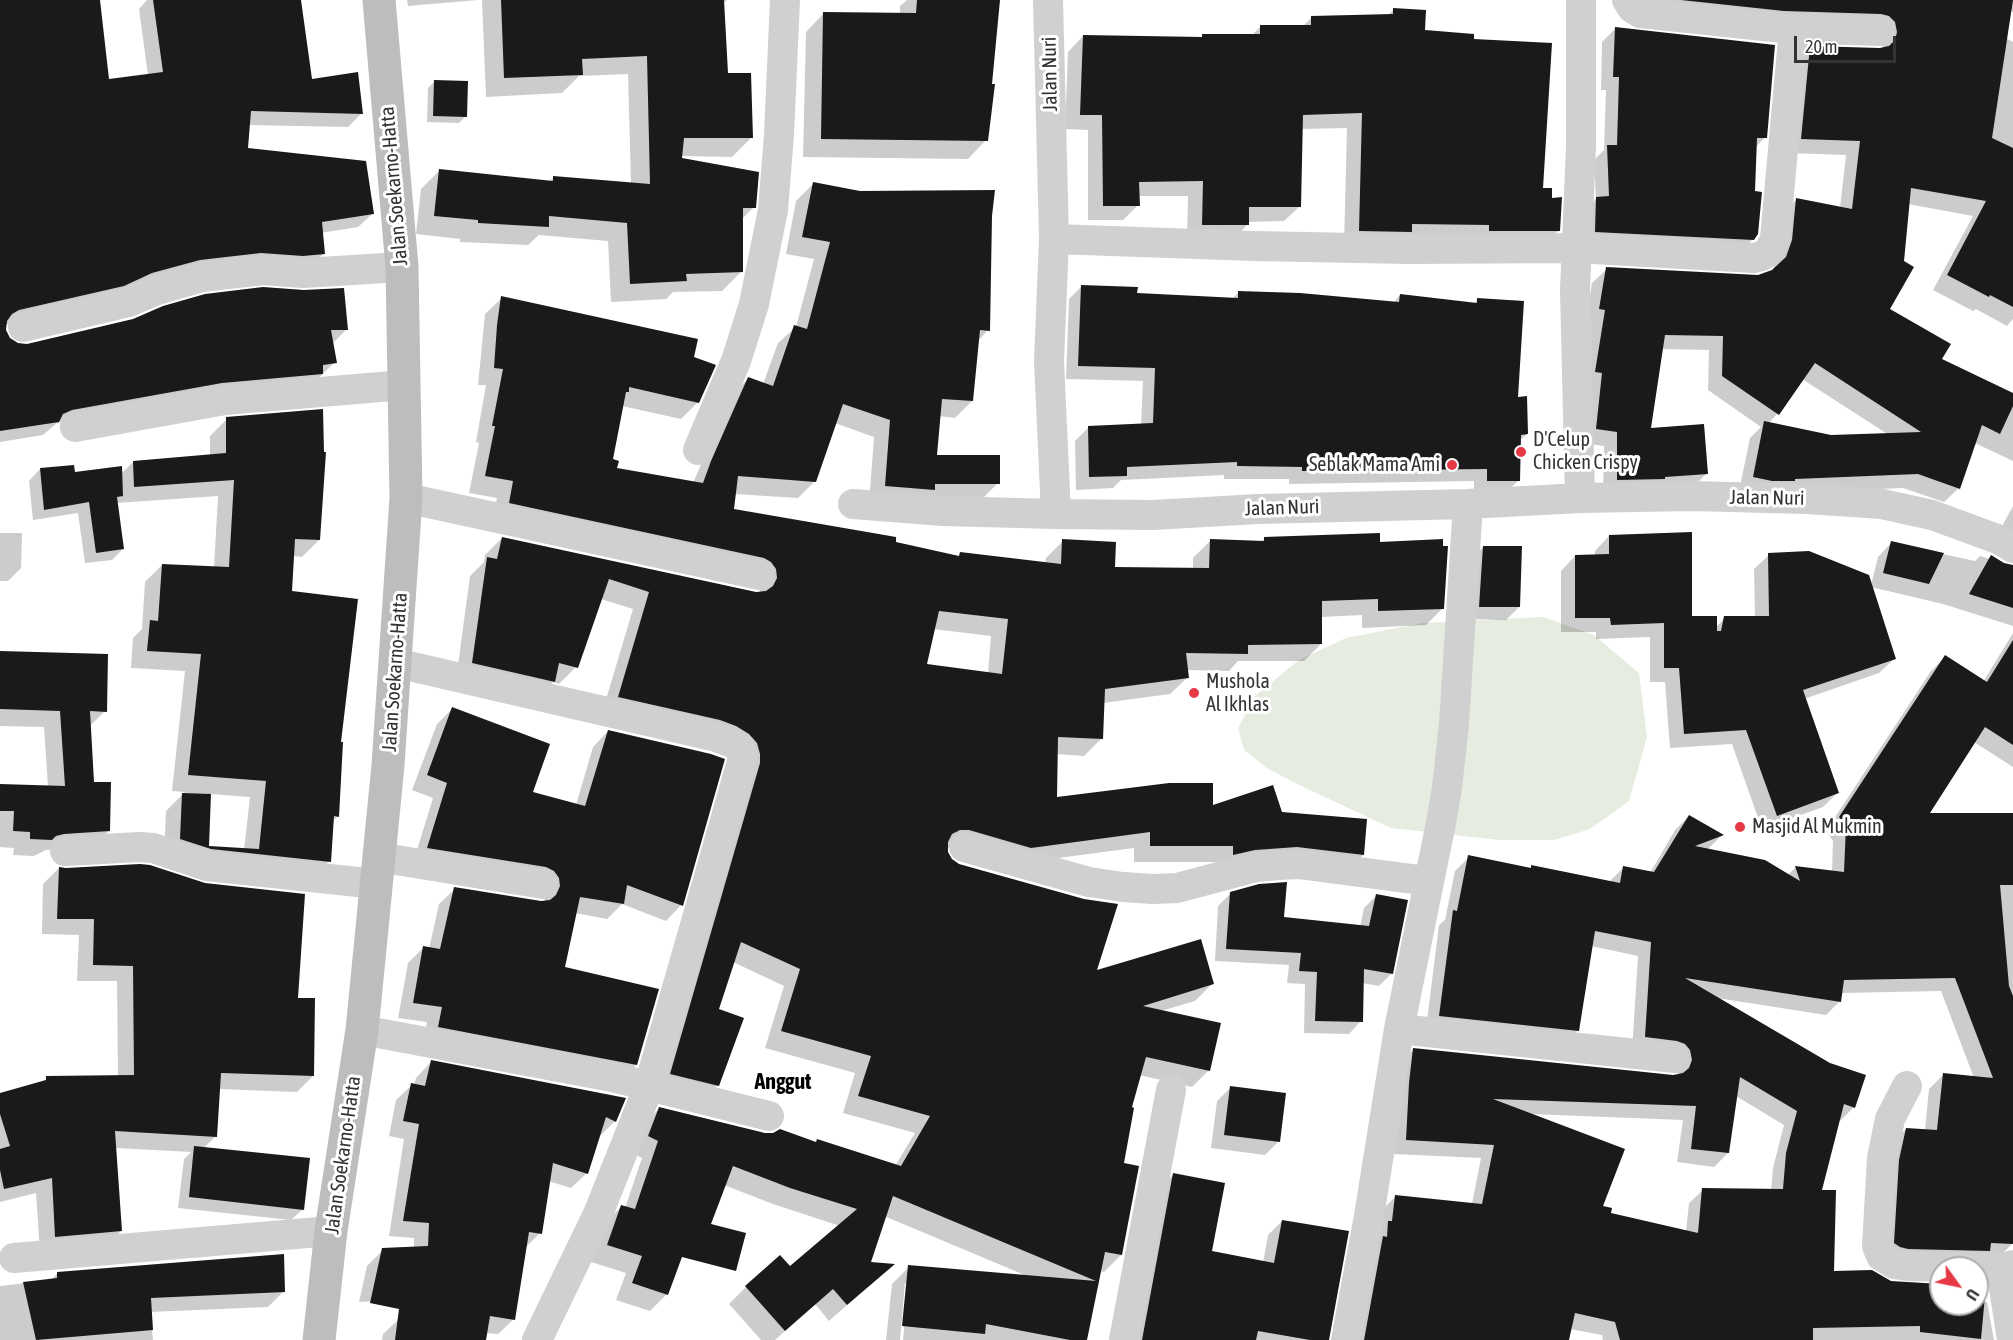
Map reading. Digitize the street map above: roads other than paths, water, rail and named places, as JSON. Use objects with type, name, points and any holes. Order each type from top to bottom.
[{"type":"main road","name":"Jalan Soekarno-Hatta","points":[[319,1340],[332,1231],[362,1030],[388,765],[406,498],[402,267],[379,0]]},
{"type":"street","points":[[698,450],[736,361],[754,304],[773,210],[785,0]]},
{"type":"street","name":"Jalan Nuri","points":[[1048,0],[1054,239],[1049,361],[1056,514],[1153,515],[1258,508],[1468,504],[1580,498],[1692,496],[1847,500],[1882,504],[1932,515],[1990,536],[2013,548]]},
{"type":"street","points":[[1580,498],[1575,249],[1581,146],[1581,0]]},
{"type":"street","points":[[1627,0],[1632,8],[1640,13],[1794,28],[1880,31]]},
{"type":"street","points":[[1054,239],[1408,249],[1575,249],[1754,258],[1762,256],[1770,250],[1775,238],[1794,28]]},
{"type":"street","points":[[24,327],[129,302],[157,290],[202,277],[263,270],[303,273],[402,267]]},
{"type":"street","points":[[75,426],[225,400],[404,385]]},
{"type":"street","points":[[406,498],[760,575]]},
{"type":"street","points":[[853,504],[943,511],[1056,514]]},
{"type":"street","points":[[1346,1340],[1369,1216],[1399,1029],[1441,823],[1454,724],[1468,504]]},
{"type":"street","points":[[396,663],[717,737],[740,748],[743,758],[649,1086],[598,1214],[537,1340]]},
{"type":"street","points":[[65,851],[140,847],[153,848],[207,866],[377,871],[543,884]]},
{"type":"street","points":[[964,847],[1089,882],[1153,890],[1176,888],[1256,867],[1298,864],[1428,881]]},
{"type":"street","points":[[1399,1029],[1675,1058]]},
{"type":"street","points":[[362,1030],[612,1077],[768,1116]]},
{"type":"street","points":[[1907,1086],[1890,1119],[1882,1158],[1879,1251],[1890,1262],[1907,1266],[2007,1266],[2012,1340]]},
{"type":"street","points":[[1124,1340],[1172,1090]]},
{"type":"street","points":[[14,1258],[332,1231]]},
{"type":"place","name":"D'Celup Chicken Crispy","points":[[1521,452]]},
{"type":"place","name":"Seblak Mama Ami","points":[[1452,465]]},
{"type":"place","name":"Mushola Al Ikhlas","points":[[1194,693]]},
{"type":"place","name":"Masjid Al Mukmin","points":[[1740,827]]},
{"type":"district","name":"Anggut","points":[[783,1082]]}]
